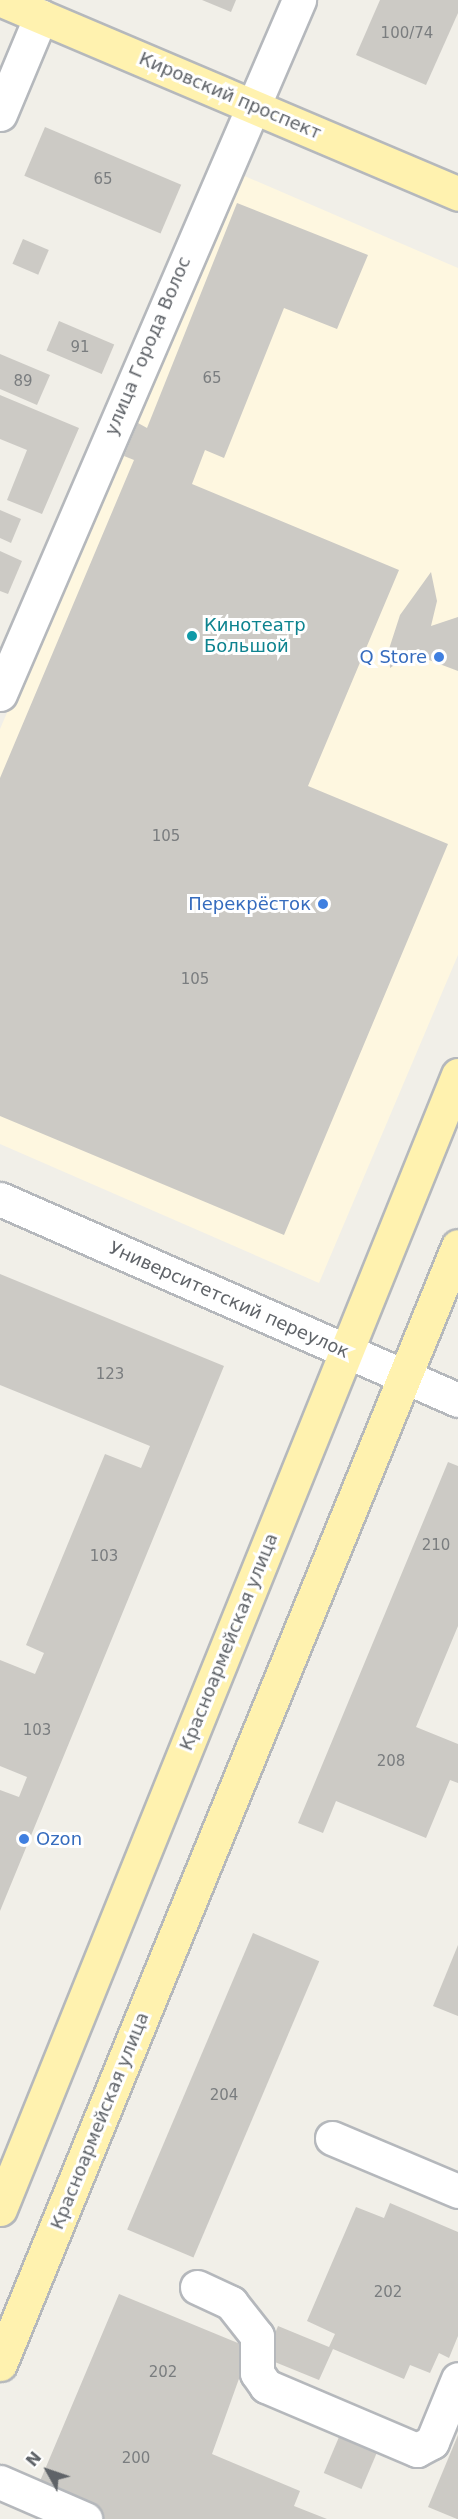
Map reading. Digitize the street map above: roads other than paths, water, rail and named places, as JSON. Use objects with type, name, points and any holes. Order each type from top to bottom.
[{"type":"main road","name":"Кировский проспект","points":[[2,0],[458,194]]},
{"type":"main road","name":"Красноармейская улица","points":[[0,2209],[458,1075]]},
{"type":"main road","name":"Красноармейская улица","points":[[0,2364],[458,1246]]},
{"type":"street","name":"улица Города Волос","points":[[0,694],[251,104],[299,0]]},
{"type":"street","points":[[0,114],[41,16]]},
{"type":"street","name":"Университетский переулок","points":[[0,1199],[458,1400]]},
{"type":"street","points":[[332,2138],[458,2191]]},
{"type":"street","points":[[197,2288],[231,2303],[264,2339],[257,2373],[266,2386],[417,2450],[432,2442],[458,2379]]},
{"type":"street","points":[[0,2482],[85,2519]]},
{"type":"place","name":"Кинотеатр Большой","points":[[192,636]]},
{"type":"place","name":"Q Store","points":[[439,657]]},
{"type":"place","name":"Перекрёсток","points":[[323,904]]},
{"type":"place","name":"Ozon","points":[[24,1839]]}]
